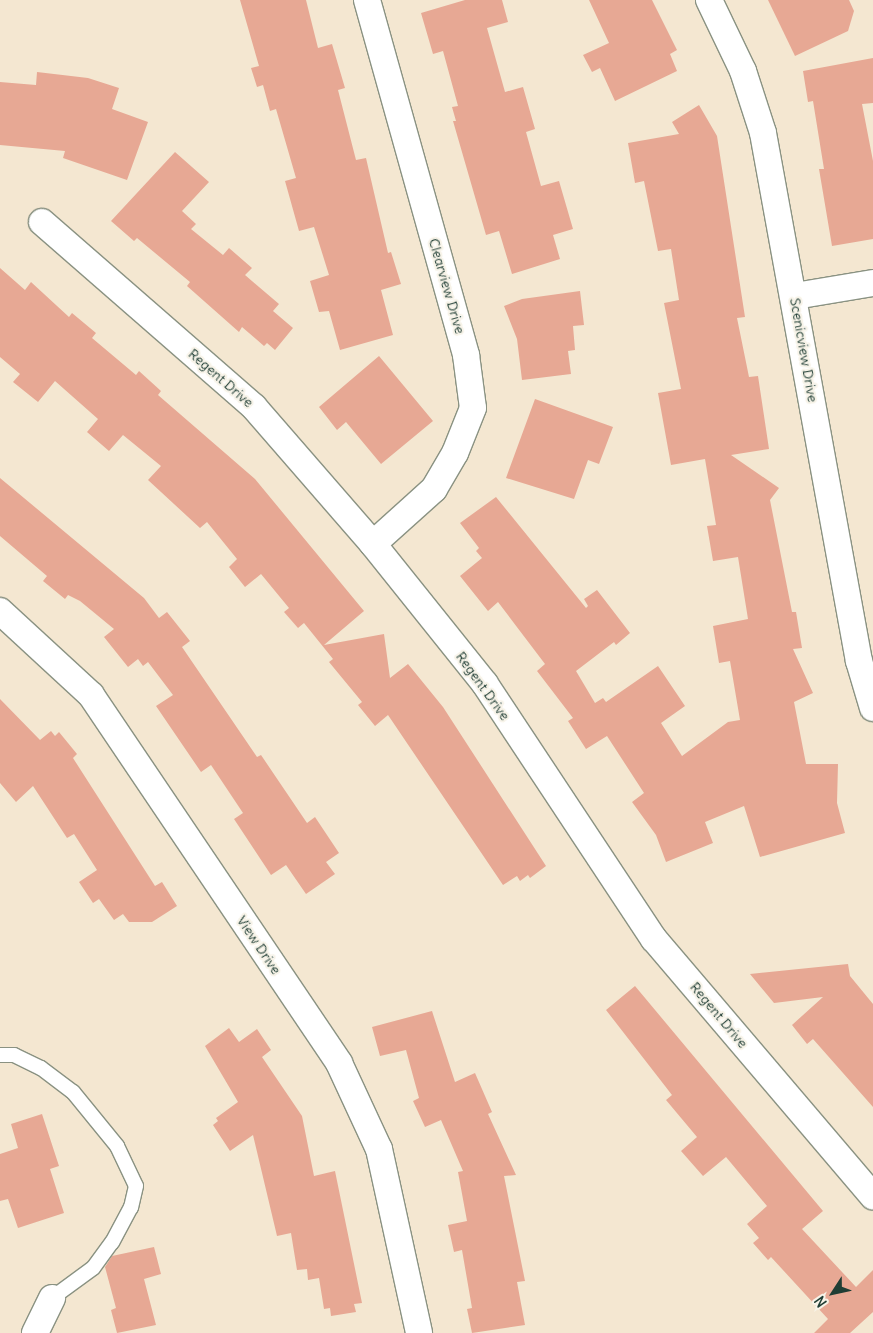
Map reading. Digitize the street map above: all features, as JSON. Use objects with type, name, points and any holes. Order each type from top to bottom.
[{"type":"street","name":"Clearview Drive","points":[[367,0],[466,355],[473,408],[455,453],[434,488],[373,544]]},
{"type":"street","name":"Scenicview Drive","points":[[709,0],[743,71],[763,133],[795,296],[859,661],[873,708]]},
{"type":"street","name":"Regent Drive","points":[[42,222],[254,407],[373,544],[485,684],[654,939],[873,1196]]},
{"type":"street","points":[[795,296],[873,283]]},
{"type":"street","name":"View Drive","points":[[0,611],[92,695],[339,1063],[379,1149],[419,1333]]},
{"type":"street","points":[[36,1333],[52,1298]]},
{"type":"lane","points":[[0,1055],[14,1055],[41,1068],[73,1092],[117,1146],[136,1186],[131,1207],[112,1242],[88,1272],[52,1298]]},
{"type":"building","points":[[240,0],[306,0],[318,48],[332,44],[345,88],[338,90],[356,160],[366,158],[388,253],[391,252],[401,284],[381,290],[393,335],[340,350],[329,311],[319,312],[310,281],[329,275],[314,227],[299,231],[285,181],[296,178],[276,109],[270,111],[263,85],[257,87],[251,68],[259,66]]},
{"type":"building","points":[[465,0],[502,0],[508,22],[487,28],[505,92],[523,87],[535,129],[526,132],[541,186],[559,181],[573,229],[553,235],[560,259],[512,274],[499,231],[486,235],[453,121],[456,121],[452,107],[458,106],[443,51],[433,54],[421,13]]},
{"type":"building","points":[[589,0],[652,0],[677,50],[670,54],[677,71],[615,101],[600,68],[592,72],[583,55],[609,43]]},
{"type":"building","points":[[768,0],[849,0],[854,11],[848,31],[795,56]]},
{"type":"building","points":[[873,58],[873,103],[862,104],[873,161],[873,239],[832,246],[819,169],[824,169],[813,101],[808,102],[803,71]]},
{"type":"building","points":[[37,72],[88,78],[119,88],[112,109],[148,122],[127,180],[63,158],[65,151],[0,145],[0,82],[36,85]]},
{"type":"building","points":[[699,105],[717,136],[745,317],[737,318],[749,377],[758,376],[769,449],[731,455],[779,488],[770,500],[792,612],[796,612],[802,648],[793,649],[813,693],[794,702],[806,764],[838,764],[837,803],[845,833],[760,857],[744,806],[705,822],[713,843],[666,862],[656,835],[632,802],[644,793],[607,736],[586,749],[568,721],[573,718],[537,671],[545,664],[498,602],[488,611],[460,576],[482,558],[476,551],[479,548],[460,523],[496,497],[586,608],[588,606],[584,599],[597,590],[630,633],[616,645],[614,642],[576,671],[595,703],[603,698],[606,702],[658,666],[685,706],[661,723],[682,756],[728,722],[740,720],[730,661],[719,663],[713,626],[748,619],[738,557],[713,561],[707,526],[716,525],[705,459],[671,465],[658,393],[681,389],[664,303],[679,300],[671,249],[658,251],[644,181],[635,183],[628,143],[679,134],[672,122]]},
{"type":"building","points":[[175,152],[209,182],[182,211],[196,224],[191,229],[223,255],[229,248],[252,268],[245,275],[279,304],[273,311],[293,328],[275,350],[267,343],[264,346],[242,327],[239,332],[187,286],[190,282],[137,238],[134,241],[111,221]]},
{"type":"building","points":[[0,268],[25,290],[31,282],[69,317],[72,313],[96,333],[92,338],[136,375],[139,371],[161,391],[158,395],[255,479],[364,611],[324,645],[384,634],[390,678],[408,664],[443,707],[546,866],[530,878],[528,875],[520,881],[517,876],[503,885],[388,715],[375,726],[358,705],[362,702],[329,662],[333,659],[304,623],[298,628],[284,612],[289,608],[261,574],[245,587],[229,567],[237,559],[207,522],[200,528],[148,480],[161,466],[123,435],[109,451],[87,432],[98,419],[55,381],[38,402],[13,382],[20,374],[0,357]]},
{"type":"building","points":[[580,291],[584,325],[573,326],[575,350],[568,351],[571,374],[522,380],[517,339],[504,306],[522,299]]},
{"type":"building","points":[[379,356],[433,421],[381,464],[346,422],[337,430],[319,407]]},
{"type":"building","points":[[535,399],[613,427],[599,464],[588,460],[574,499],[506,478]]},
{"type":"building","points":[[0,478],[144,598],[159,618],[167,612],[190,641],[182,647],[257,757],[261,755],[307,823],[315,817],[339,853],[326,862],[335,874],[306,894],[286,865],[271,875],[234,819],[243,813],[211,765],[201,772],[156,706],[173,695],[148,662],[143,666],[138,659],[128,667],[104,637],[114,629],[80,601],[68,595],[65,599],[43,581],[47,576],[0,536]]},
{"type":"building","points":[[0,699],[40,740],[51,731],[55,736],[59,732],[77,754],[73,758],[155,886],[162,882],[177,906],[152,922],[129,922],[123,914],[114,920],[99,899],[93,903],[79,882],[97,870],[74,834],[67,838],[33,786],[16,802],[0,783]]},
{"type":"building","points":[[848,964],[850,976],[873,1004],[873,1107],[813,1039],[807,1044],[792,1025],[823,997],[774,1003],[750,974]]},
{"type":"building","points":[[635,986],[823,1211],[802,1229],[856,1287],[873,1270],[873,1312],[850,1333],[814,1333],[828,1319],[771,1257],[768,1260],[753,1243],[759,1238],[747,1224],[767,1206],[726,1157],[703,1176],[681,1151],[697,1137],[666,1100],[672,1095],[606,1010]]},
{"type":"building","points":[[432,1011],[455,1082],[475,1073],[492,1112],[488,1114],[516,1175],[504,1176],[525,1281],[517,1282],[525,1325],[472,1333],[467,1309],[472,1308],[462,1250],[454,1252],[448,1225],[467,1221],[458,1172],[463,1171],[441,1120],[425,1127],[413,1101],[419,1098],[406,1050],[380,1056],[372,1027]]},
{"type":"building","points":[[229,1028],[239,1042],[257,1029],[271,1050],[262,1057],[302,1116],[314,1176],[335,1171],[362,1303],[354,1304],[356,1312],[331,1316],[330,1308],[324,1309],[319,1278],[308,1280],[307,1269],[297,1270],[291,1233],[277,1236],[253,1135],[230,1151],[213,1125],[218,1121],[216,1118],[238,1102],[205,1046]]},
{"type":"building","points":[[42,1114],[59,1166],[50,1169],[64,1213],[18,1228],[8,1199],[0,1201],[0,1154],[18,1148],[11,1124]]},
{"type":"building","points":[[154,1247],[161,1274],[144,1279],[156,1325],[117,1333],[111,1310],[116,1308],[105,1267],[112,1256]]}]
